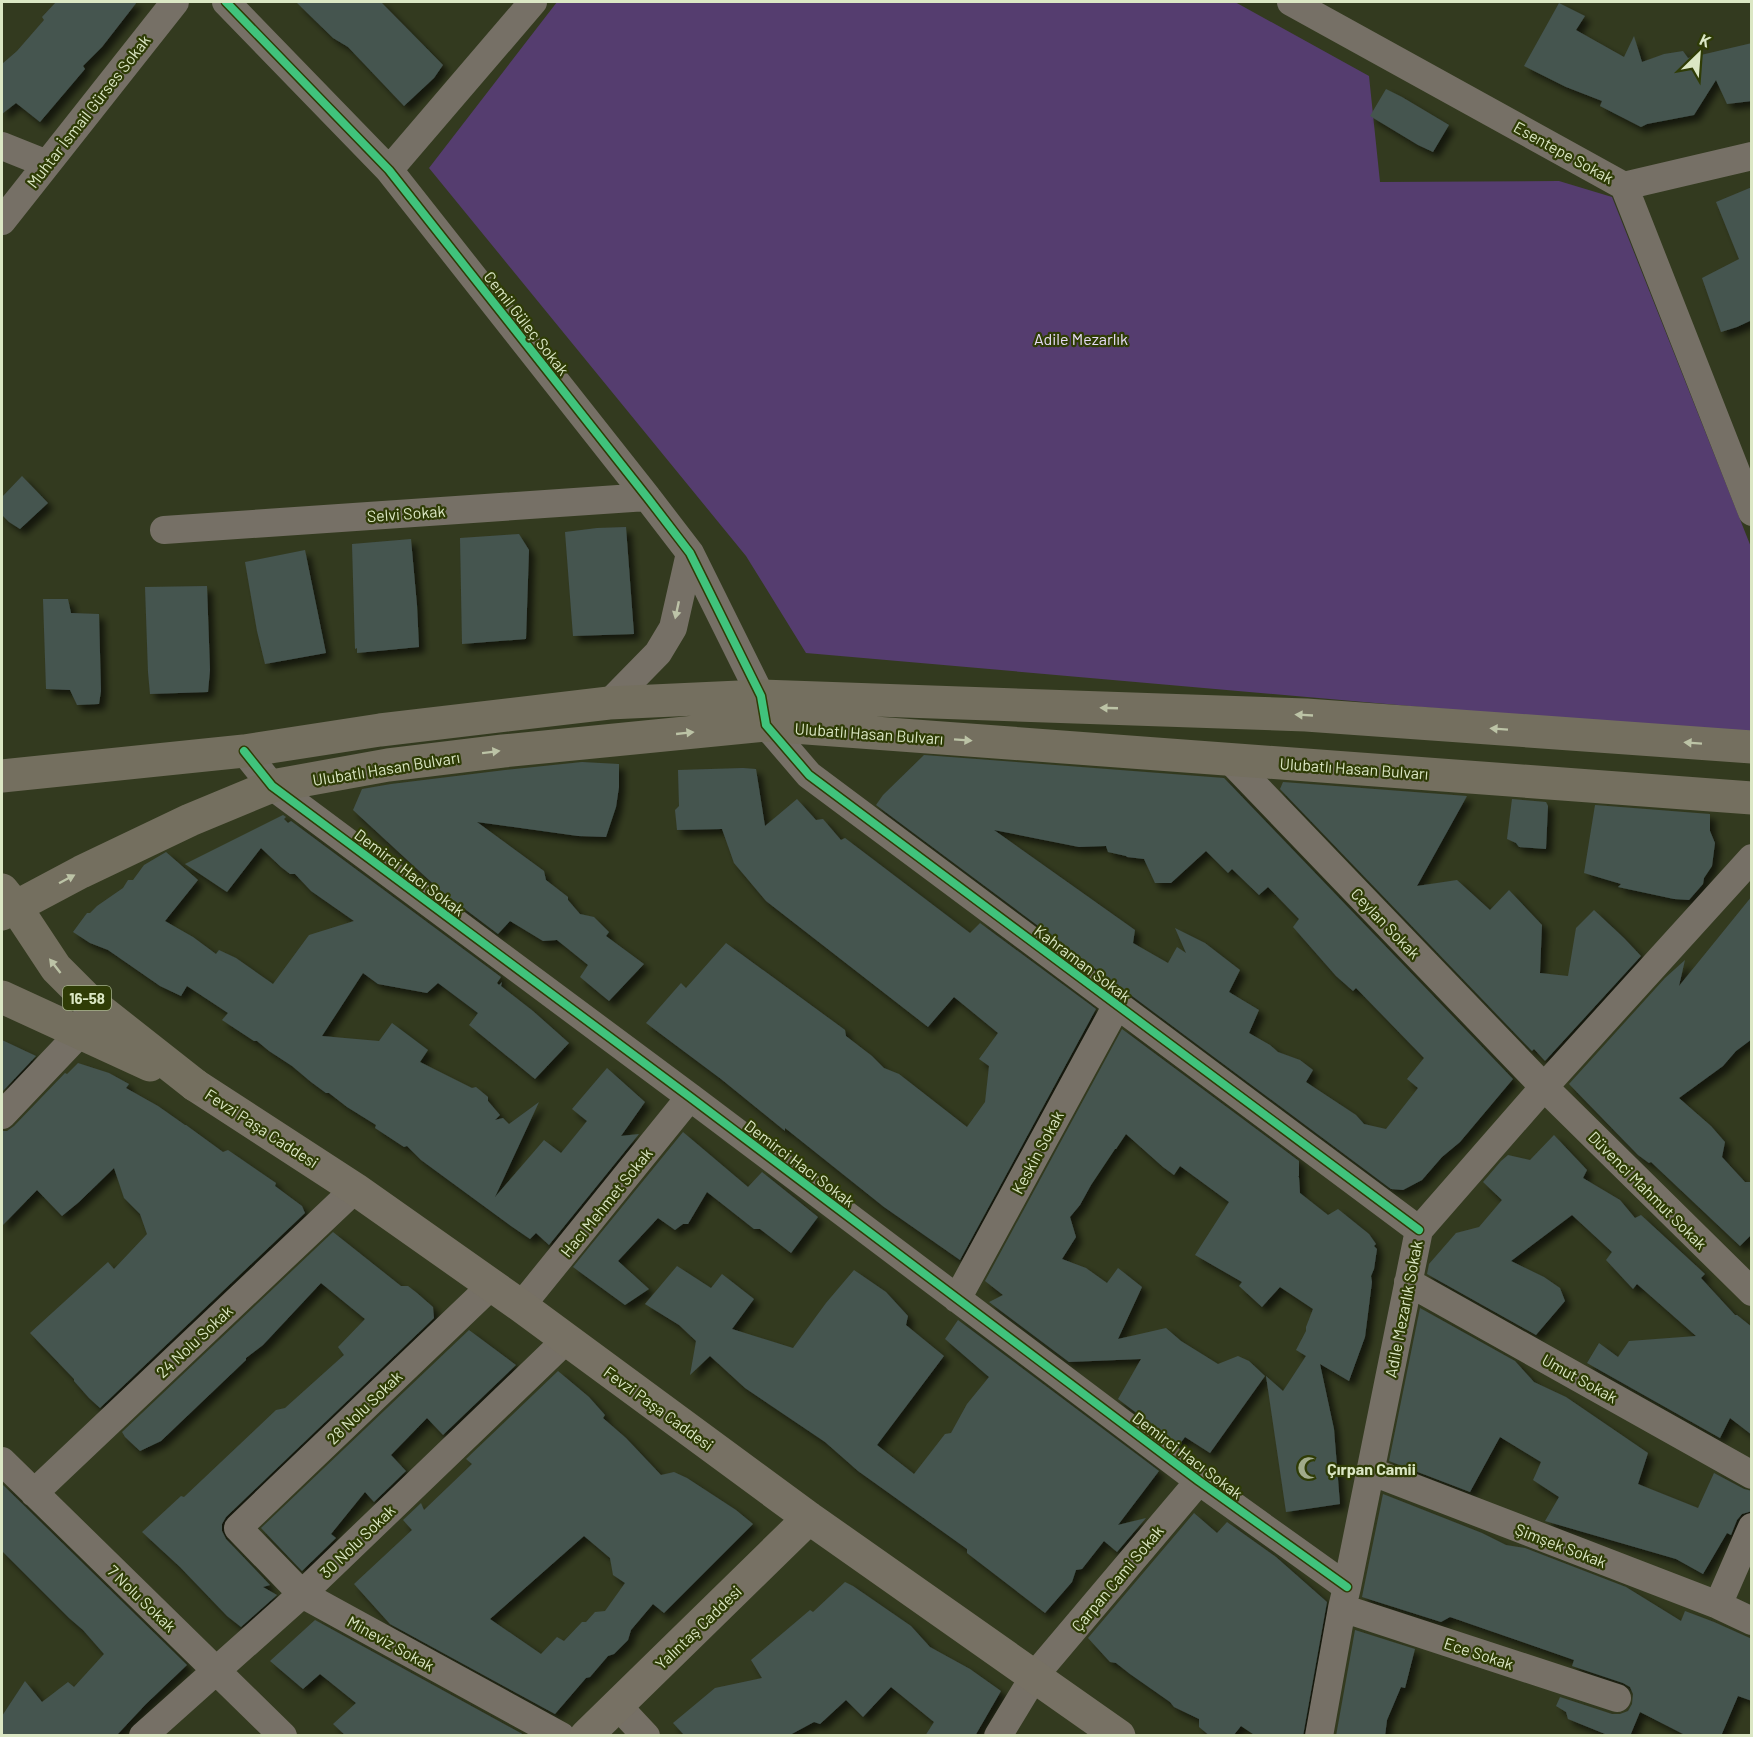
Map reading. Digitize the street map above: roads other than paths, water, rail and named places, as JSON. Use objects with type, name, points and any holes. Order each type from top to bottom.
[{"type":"main road","name":"Ulubatlı Hasan Bulvarı","points":[[2,776],[244,751],[380,730],[609,703],[763,710],[1306,715],[1752,747]]},
{"type":"main road","name":"Ulubatlı Hasan Bulvarı","points":[[6,904],[81,872],[190,820],[272,786],[388,765],[504,751],[763,710],[1229,759],[1752,798]]},
{"type":"main road","name":"Fevzi Paşa Caddesi","points":[[6,904],[56,968],[91,1003],[195,1085],[355,1189],[521,1306],[809,1518],[1119,1736]]},
{"type":"main road","name":"Fevzi Paşa Caddesi","points":[[2,997],[195,1085]]},
{"type":"main road","name":"Yalıntaş Caddesi","points":[[586,1736],[809,1518]]},
{"type":"street","name":"Muhtar İsmail Gürses Sokak","points":[[2,221],[175,2]]},
{"type":"street","name":"Cemil Güleç Sokak","points":[[226,2],[389,170],[647,496],[690,553],[763,710]]},
{"type":"street","points":[[389,170],[533,2]]},
{"type":"street","name":"Esentepe Sokak","points":[[1291,2],[1624,186],[1750,504]]},
{"type":"street","points":[[2,146],[47,164]]},
{"type":"street","points":[[1624,186],[1752,156]]},
{"type":"street","name":"Selvi Sokak","points":[[164,530],[647,496]]},
{"type":"street","points":[[609,703],[658,653],[673,628],[690,553]]},
{"type":"street","name":"Kahraman Sokak","points":[[763,710],[809,776],[1419,1230]]},
{"type":"street","name":"Demirci Hacı Sokak","points":[[244,751],[272,786],[690,1097],[1198,1481],[1344,1597]]},
{"type":"street","name":"Ceylan Sokak","points":[[1229,759],[1544,1088]]},
{"type":"street","name":"Adile Mezarlık Sokak","points":[[1319,1736],[1344,1597],[1419,1230],[1752,858]]},
{"type":"street","points":[[2,1115],[80,1033],[91,1003]]},
{"type":"street","name":"Keskin Sokak","points":[[957,1299],[1117,1005]]},
{"type":"street","name":"Düvenci Mahmut Sokak","points":[[1544,1088],[1752,1292]]},
{"type":"street","name":"Hacı Mehmet Sokak","points":[[521,1306],[690,1097]]},
{"type":"street","name":"24 Nolu Sokak","points":[[34,1493],[355,1189]]},
{"type":"street","name":"Umut Sokak","points":[[1408,1282],[1752,1475]]},
{"type":"street","name":"28 Nolu Sokak","points":[[238,1528],[491,1286]]},
{"type":"street","name":"30 Nolu Sokak","points":[[143,1736],[302,1594],[566,1340]]},
{"type":"street","name":"7 Nolu Sokak","points":[[2,1461],[283,1736]]},
{"type":"street","name":"Şimşek Sokak","points":[[1370,1471],[1718,1605],[1752,1621]]},
{"type":"street","name":"Çarpan Cami Sokak","points":[[998,1736],[1035,1675],[1198,1481]]},
{"type":"street","points":[[1718,1605],[1752,1527]]},
{"type":"street","name":"Mineviz Sokak","points":[[238,1528],[302,1594],[561,1736]]},
{"type":"street","name":"Ece Sokak","points":[[1344,1597],[1617,1698]]},
{"type":"street","points":[[617,1705],[646,1736]]},
{"type":"place","name":"Çırpan Camii","points":[[1309,1468]]},
{"type":"park label","name":"Adile Mezarlık","points":[[1081,338]]}]
